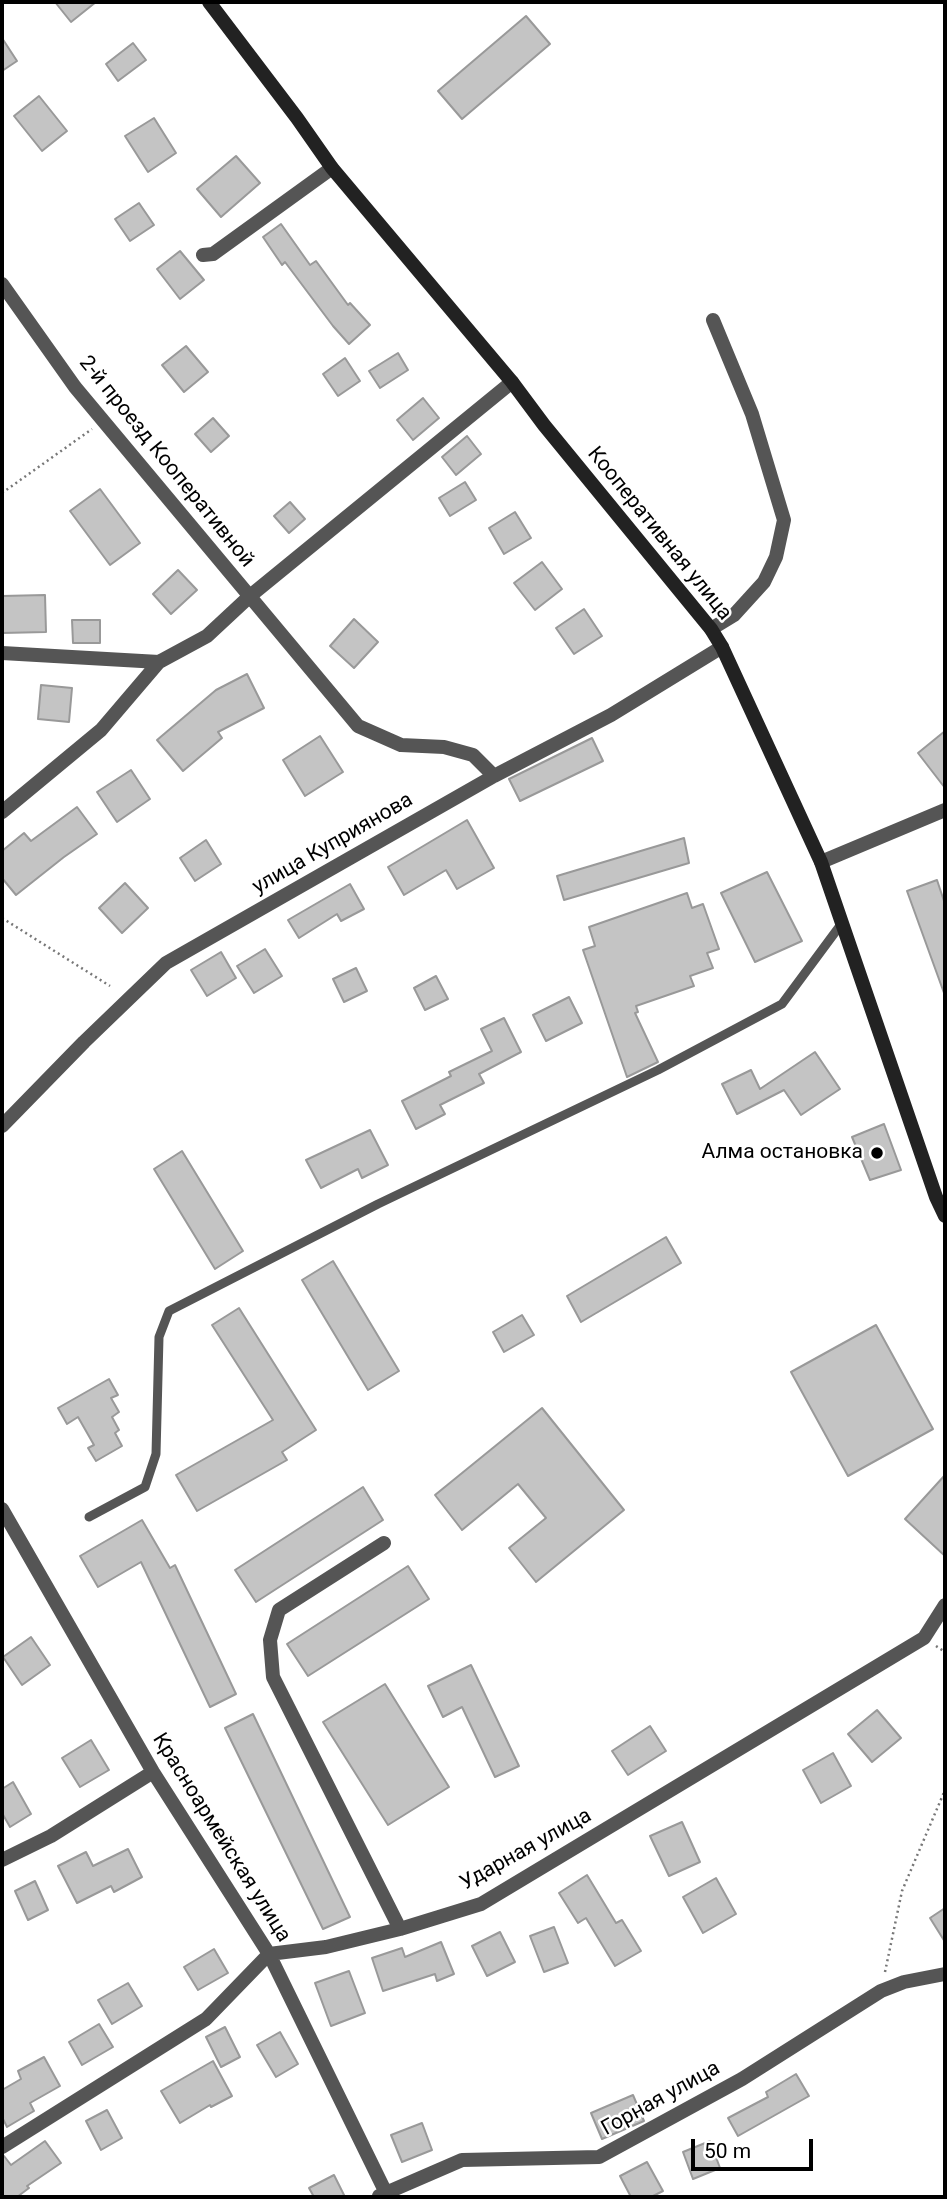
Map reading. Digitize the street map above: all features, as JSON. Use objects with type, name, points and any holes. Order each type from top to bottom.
[{"type":"main road","name":"Кооперативная улица","points":[[209,2],[298,118],[332,168],[512,382],[711,629],[722,647],[821,862],[936,1197],[945,1216]]},
{"type":"street","points":[[203,255],[213,254],[332,168]]},
{"type":"street","name":"2-й проезд Кооперативной","points":[[2,284],[75,387],[250,596],[512,382]]},
{"type":"street","points":[[711,629],[734,615],[764,582],[776,557],[784,520],[752,414],[713,320]]},
{"type":"street","points":[[2,812],[101,730],[159,662],[207,636],[250,596],[358,726],[401,745],[444,747],[473,755],[494,776]]},
{"type":"street","name":"улица Куприянова","points":[[2,1126],[166,963],[494,776],[611,715],[722,647]]},
{"type":"street","points":[[2,653],[159,662]]},
{"type":"street","points":[[821,862],[945,810]]},
{"type":"street","name":"Красноармейская улица","points":[[4,1517],[153,1772],[269,1954],[383,2196]]},
{"type":"street","points":[[384,1543],[279,1610],[270,1640],[273,1677],[400,1929]]},
{"type":"street","name":"Ударная улица","points":[[269,1954],[326,1947],[400,1929],[481,1904],[924,1639],[945,1605]]},
{"type":"street","points":[[2,1860],[51,1836],[153,1772]]},
{"type":"street","points":[[2,2147],[206,2019],[269,1954]]},
{"type":"street","name":"Горная улица","points":[[383,2196],[462,2160],[599,2157],[742,2079],[881,1992],[904,1982],[945,1974]]},
{"type":"lane","points":[[89,1517],[145,1487],[156,1454],[159,1338],[169,1311],[378,1204],[658,1070],[782,1003],[842,923]]},
{"type":"path","points":[[2,493],[104,421]]},
{"type":"path","points":[[2,918],[110,986]]},
{"type":"path","points":[[881,1992],[902,1891],[945,1790]]},
{"type":"building","points":[[55,2],[96,2],[71,22]]},
{"type":"building","points":[[526,16],[550,44],[462,119],[438,91]]},
{"type":"building","points":[[2,38],[17,61],[2,71]]},
{"type":"building","points":[[133,43],[146,60],[118,81],[106,64]]},
{"type":"building","points":[[39,96],[67,131],[42,151],[14,116]]},
{"type":"building","points":[[154,118],[176,153],[148,172],[125,136]]},
{"type":"building","points":[[236,156],[260,183],[221,217],[197,189]]},
{"type":"building","points":[[139,203],[154,225],[130,241],[115,219]]},
{"type":"building","points":[[281,224],[310,265],[316,261],[348,305],[350,303],[370,325],[349,344],[285,262],[282,265],[263,237]]},
{"type":"building","points":[[180,251],[204,280],[180,299],[157,269]]},
{"type":"building","points":[[186,346],[208,372],[184,392],[162,365]]},
{"type":"building","points":[[398,353],[408,370],[380,388],[369,371]]},
{"type":"building","points":[[345,358],[360,381],[338,396],[323,374]]},
{"type":"building","points":[[423,398],[439,418],[413,440],[397,420]]},
{"type":"building","points":[[213,418],[229,436],[211,452],[195,434]]},
{"type":"building","points":[[467,436],[481,454],[456,475],[442,457]]},
{"type":"building","points":[[465,482],[476,500],[450,516],[439,498]]},
{"type":"building","points":[[100,489],[140,543],[110,565],[70,511]]},
{"type":"building","points":[[290,502],[305,519],[289,533],[274,516]]},
{"type":"building","points":[[515,512],[531,538],[504,554],[489,528]]},
{"type":"building","points":[[542,562],[562,589],[535,610],[514,583]]},
{"type":"building","points":[[178,570],[197,590],[171,614],[153,594]]},
{"type":"building","points":[[45,595],[46,632],[2,633],[2,596]]},
{"type":"building","points":[[584,609],[602,636],[574,654],[556,628]]},
{"type":"building","points":[[354,619],[378,642],[354,668],[330,646]]},
{"type":"building","points":[[72,620],[100,620],[100,643],[73,643]]},
{"type":"building","points":[[247,674],[264,708],[218,732],[222,738],[183,771],[157,740],[216,690]]},
{"type":"building","points":[[41,685],[72,688],[69,722],[38,719]]},
{"type":"building","points":[[945,731],[945,788],[918,753]]},
{"type":"building","points":[[320,736],[343,772],[305,796],[283,760]]},
{"type":"building","points":[[592,738],[603,761],[520,801],[509,779]]},
{"type":"building","points":[[131,770],[150,799],[117,822],[97,792]]},
{"type":"building","points":[[77,807],[97,834],[16,895],[2,878],[2,851],[24,833],[31,841]]},
{"type":"building","points":[[467,820],[494,868],[457,889],[446,870],[404,895],[388,867]]},
{"type":"building","points":[[684,838],[689,863],[564,900],[557,876]]},
{"type":"building","points":[[206,840],[221,864],[195,881],[180,858]]},
{"type":"building","points":[[767,872],[802,941],[755,962],[721,893]]},
{"type":"building","points":[[937,880],[945,904],[945,993],[907,891]]},
{"type":"building","points":[[125,883],[148,908],[122,933],[99,908]]},
{"type":"building","points":[[350,884],[364,909],[341,921],[337,914],[299,938],[288,920]]},
{"type":"building","points":[[687,893],[692,908],[703,904],[719,949],[707,953],[713,968],[690,976],[694,986],[636,1006],[638,1012],[635,1013],[658,1062],[627,1077],[583,950],[595,946],[589,927]]},
{"type":"building","points":[[265,949],[282,976],[254,993],[237,966]]},
{"type":"building","points":[[221,952],[236,978],[207,996],[191,970]]},
{"type":"building","points":[[356,968],[367,991],[344,1002],[333,979]]},
{"type":"building","points":[[436,976],[448,999],[425,1010],[414,988]]},
{"type":"building","points":[[569,997],[582,1023],[546,1041],[533,1015]]},
{"type":"building","points":[[504,1018],[521,1052],[479,1074],[484,1083],[440,1105],[445,1114],[416,1129],[402,1101],[451,1076],[449,1072],[492,1051],[481,1029]]},
{"type":"building","points":[[815,1052],[840,1089],[801,1115],[784,1090],[737,1114],[722,1084],[751,1070],[760,1089]]},
{"type":"building","name":"Алма остановка","points":[[884,1124],[901,1170],[870,1180],[852,1137]]},
{"type":"building","points":[[370,1130],[388,1165],[362,1178],[358,1169],[321,1188],[306,1160]]},
{"type":"building","points":[[182,1151],[243,1251],[215,1269],[154,1169]]},
{"type":"building","points":[[666,1237],[681,1263],[581,1322],[567,1296]]},
{"type":"building","points":[[333,1261],[399,1371],[368,1390],[302,1280]]},
{"type":"building","points":[[239,1308],[316,1430],[282,1452],[287,1460],[197,1511],[176,1475],[273,1420],[212,1325]]},
{"type":"building","points":[[522,1315],[534,1335],[504,1352],[493,1332]]},
{"type":"building","points":[[876,1325],[933,1429],[848,1476],[791,1372]]},
{"type":"building","points":[[109,1379],[118,1395],[111,1398],[119,1412],[112,1417],[119,1430],[115,1433],[122,1446],[96,1461],[88,1448],[94,1445],[78,1417],[67,1424],[58,1408]]},
{"type":"building","points":[[542,1408],[624,1510],[536,1582],[509,1548],[546,1518],[518,1484],[462,1530],[435,1495]]},
{"type":"building","points":[[945,1475],[945,1556],[905,1519]]},
{"type":"building","points":[[363,1487],[383,1520],[256,1602],[235,1570]]},
{"type":"building","points":[[142,1520],[170,1568],[175,1565],[236,1694],[210,1707],[141,1562],[98,1587],[80,1556]]},
{"type":"building","points":[[408,1566],[429,1599],[308,1676],[287,1644]]},
{"type":"building","points":[[31,1637],[50,1665],[22,1685],[3,1657]]},
{"type":"building","points":[[471,1665],[519,1766],[495,1777],[462,1707],[443,1717],[428,1686]]},
{"type":"building","points":[[385,1684],[449,1787],[388,1825],[323,1722]]},
{"type":"building","points":[[877,1710],[901,1738],[872,1762],[848,1734]]},
{"type":"building","points":[[253,1714],[350,1917],[323,1929],[225,1728]]},
{"type":"building","points":[[650,1726],[666,1751],[628,1775],[612,1751]]},
{"type":"building","points":[[91,1740],[109,1770],[80,1787],[62,1758]]},
{"type":"building","points":[[833,1753],[851,1786],[821,1803],[803,1770]]},
{"type":"building","points":[[13,1782],[31,1814],[10,1827],[2,1813],[2,1789]]},
{"type":"building","points":[[682,1822],[700,1862],[669,1876],[650,1836]]},
{"type":"building","points":[[128,1849],[142,1877],[114,1892],[111,1886],[77,1903],[58,1866],[86,1852],[93,1866]]},
{"type":"building","points":[[587,1875],[616,1923],[622,1920],[641,1951],[615,1966],[586,1918],[578,1923],[559,1893]]},
{"type":"building","points":[[716,1878],[736,1914],[703,1933],[683,1897]]},
{"type":"building","points":[[35,1881],[48,1910],[28,1920],[15,1891]]},
{"type":"building","points":[[945,1908],[945,1942],[930,1918]]},
{"type":"building","points":[[554,1927],[568,1963],[544,1972],[530,1936]]},
{"type":"building","points":[[500,1932],[515,1962],[487,1976],[472,1946]]},
{"type":"building","points":[[441,1942],[454,1974],[437,1981],[435,1974],[383,1991],[372,1958],[402,1948],[405,1957]]},
{"type":"building","points":[[214,1949],[228,1973],[198,1990],[184,1967]]},
{"type":"building","points":[[349,1971],[365,2013],[331,2026],[315,1983]]},
{"type":"building","points":[[128,1983],[142,2006],[112,2024],[98,2000]]},
{"type":"building","points":[[99,2024],[113,2047],[82,2065],[69,2042]]},
{"type":"building","points":[[225,2027],[240,2057],[221,2067],[206,2037]]},
{"type":"building","points":[[280,2032],[298,2064],[276,2077],[257,2045]]},
{"type":"building","points":[[44,2057],[60,2086],[30,2103],[34,2111],[7,2127],[2,2117],[2,2090],[21,2079],[18,2071]]},
{"type":"building","points":[[213,2061],[232,2096],[211,2107],[210,2105],[180,2123],[161,2091]]},
{"type":"building","points":[[796,2074],[809,2096],[738,2136],[728,2118],[768,2097],[766,2092]]},
{"type":"building","points":[[633,2095],[644,2121],[602,2139],[591,2113]]},
{"type":"building","points":[[107,2110],[122,2138],[101,2150],[86,2121]]},
{"type":"building","points":[[422,2123],[432,2150],[402,2162],[391,2135]]},
{"type":"building","points":[[45,2141],[61,2163],[27,2186],[29,2188],[17,2197],[2,2197],[2,2157],[11,2165]]},
{"type":"building","points":[[710,2141],[720,2168],[693,2179],[683,2152]]},
{"type":"building","points":[[647,2162],[663,2191],[651,2197],[631,2197],[620,2176]]},
{"type":"building","points":[[334,2175],[345,2197],[314,2197],[309,2188]]},
{"type":"place","name":"Алма остановка","points":[[877,1153]]}]
